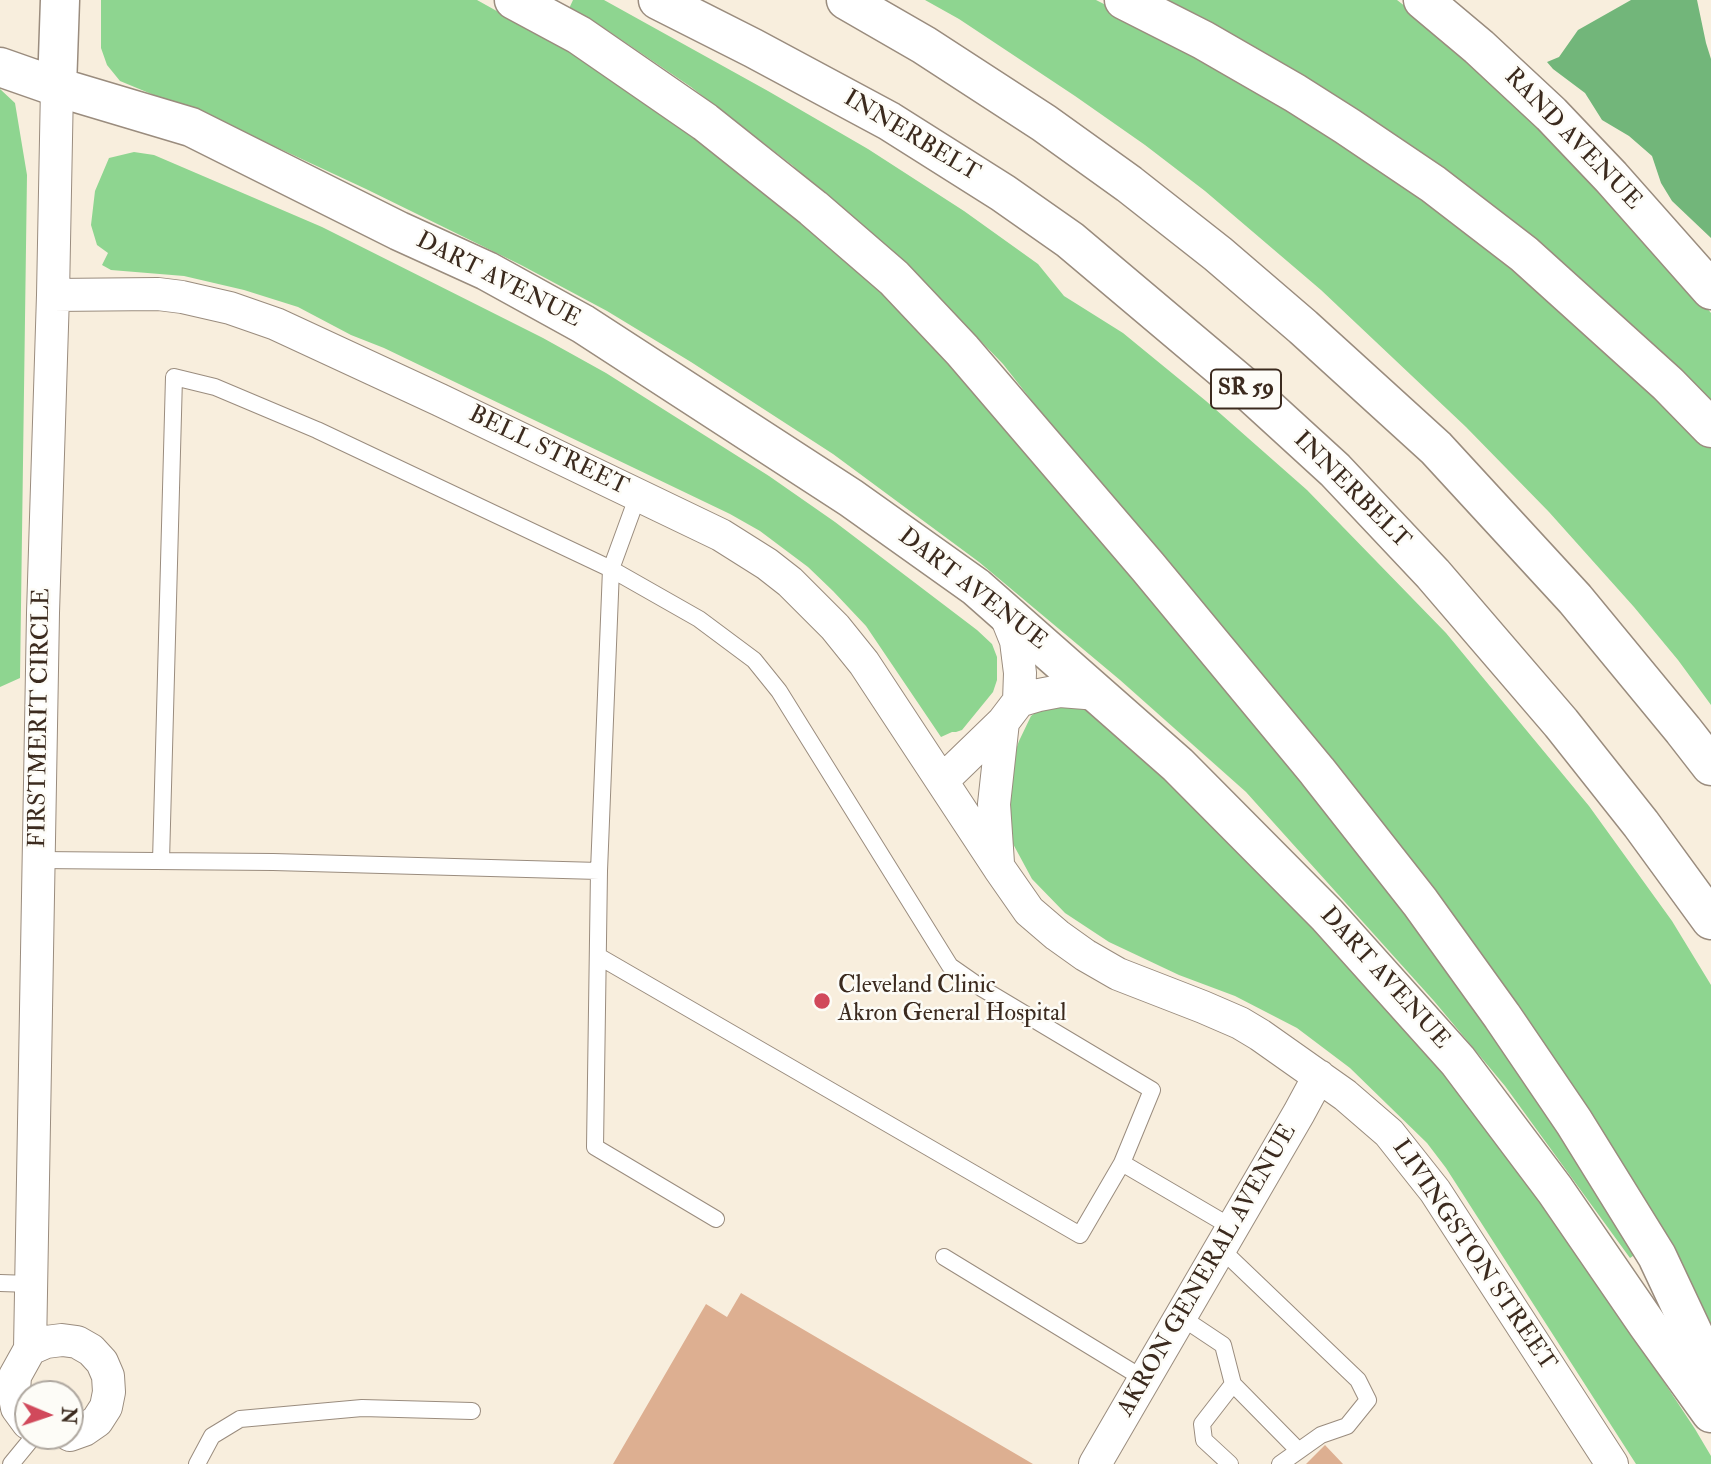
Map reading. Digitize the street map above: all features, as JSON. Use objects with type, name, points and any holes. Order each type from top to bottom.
[{"type":"main road","points":[[57,87],[60,0]]},
{"type":"main road","points":[[514,0],[579,35],[716,131],[813,208],[894,278],[962,350],[1157,578],[1317,771],[1420,902],[1574,1122],[1637,1222],[1657,1256],[1711,1371]]},
{"type":"main road","name":"INNERBELT","points":[[658,0],[889,121],[1003,193],[1070,240],[1242,385],[1335,470],[1433,574],[1569,733],[1641,824],[1711,920]]},
{"type":"main road","points":[[846,0],[924,45],[1044,123],[1129,184],[1303,327],[1436,448],[1575,599],[1711,766]]},
{"type":"main road","points":[[1124,0],[1203,40],[1295,93],[1433,184],[1524,254],[1658,374],[1711,429]]},
{"type":"main road","name":"RAND AVENUE","points":[[1423,0],[1479,47],[1551,114],[1711,290]]},
{"type":"main road","name":"DART AVENUE","points":[[0,67],[191,127],[487,271],[583,324],[851,498],[976,587],[1178,765],[1327,915],[1458,1060],[1556,1190],[1711,1413]]},
{"type":"street","name":"FIRSTMERIT CIRCLE","points":[[15,1380],[30,1349],[15,1284],[38,860],[57,87]]},
{"type":"street","name":"BELL STREET","points":[[53,295],[158,294],[182,297],[276,324],[720,535],[790,582],[835,627],[864,663],[943,781]]},
{"type":"street","points":[[999,868],[994,804],[1020,673],[1016,641],[1004,611]]},
{"type":"street","points":[[943,781],[1011,711],[1039,695],[1060,691],[1098,694]]},
{"type":"street","name":"LIVINGSTON STREET","points":[[943,781],[1030,911],[1057,935],[1085,956],[1118,974],[1240,1023],[1345,1094],[1389,1133],[1435,1191],[1612,1464]]},
{"type":"street","name":"AKRON GENERAL AVENUE","points":[[1095,1464],[1319,1076]]},
{"type":"street","points":[[30,1349],[46,1342],[77,1342],[91,1350],[102,1362],[108,1376],[106,1407],[97,1421],[84,1430]]},
{"type":"lane","points":[[161,861],[174,377],[215,387],[317,430],[611,569],[699,619],[754,660],[779,691],[950,966],[983,989],[1152,1090],[1122,1163],[1080,1235],[598,956]]},
{"type":"lane","points":[[638,495],[611,569],[599,871],[595,1147],[716,1219]]},
{"type":"lane","points":[[38,860],[273,862],[599,871]]},
{"type":"lane","points":[[1122,1163],[1227,1238],[1358,1380],[1368,1400],[1347,1426],[1321,1435],[1280,1464]]},
{"type":"lane","points":[[944,1257],[1144,1379]]},
{"type":"lane","points":[[1181,1317],[1223,1345],[1233,1384],[1298,1450]]},
{"type":"lane","points":[[1230,1464],[1204,1440],[1202,1424],[1233,1384]]},
{"type":"lane","points":[[197,1464],[212,1436],[240,1419],[362,1408],[472,1411]]},
{"type":"lane","points":[[11,1464],[22,1450]]},
{"type":"green space","points":[[101,0],[477,0],[581,58],[700,134],[819,230],[963,374],[1275,743],[1425,934],[1643,1249],[1630,1258],[1505,1086],[1434,1001],[1246,792],[1120,680],[979,562],[833,454],[607,311],[521,265],[366,189],[248,134],[120,81],[107,65],[101,48]]},
{"type":"green space","points":[[573,0],[604,0],[768,91],[868,149],[964,211],[1038,264],[1064,296],[1123,333],[1206,401],[1307,490],[1446,633],[1589,806],[1672,921],[1711,985],[1711,1328],[1092,473],[1003,364],[933,292],[792,165],[691,87],[604,28],[567,13]]},
{"type":"green space","points":[[925,0],[1096,0],[1230,68],[1486,238],[1711,447],[1711,705],[1634,607],[1549,512],[1466,427],[1321,290],[1205,191],[1145,145],[959,19]]},
{"type":"green space","points":[[1151,0],[1397,0],[1455,45],[1658,248],[1711,313],[1711,413]]},
{"type":"green space","points":[[1631,0],[1697,0],[1711,59],[1711,238],[1672,201],[1661,183],[1652,156],[1629,136],[1602,120],[1585,93],[1547,62],[1559,57],[1578,30]]},
{"type":"green space","points":[[0,89],[15,103],[27,175],[20,678],[0,687]]},
{"type":"green space","points":[[134,152],[154,155],[322,227],[543,338],[606,373],[769,476],[835,522],[977,630],[992,644],[997,657],[997,680],[993,692],[962,730],[941,737],[866,626],[833,591],[808,567],[760,531],[730,514],[384,348],[351,335],[298,307],[244,290],[184,276],[111,270],[102,265],[108,253],[97,245],[91,225],[95,191],[109,158]]},
{"type":"green space","points":[[1046,705],[1091,709],[1250,854],[1446,1076],[1576,1249],[1695,1429],[1711,1456],[1711,1464],[1636,1464],[1446,1168],[1427,1143],[1350,1068],[1297,1028],[1235,996],[1179,975],[1109,942],[1065,913],[1032,879],[1012,842],[1006,807],[1007,775],[1031,716]]},
{"type":"building","points":[[741,1293],[1033,1464],[613,1464],[706,1304],[727,1317]]},
{"type":"building","points":[[1325,1445],[1343,1464],[1306,1464]]},
{"type":"place","name":"Cleveland Clinic Akron General Hospital","points":[[822,1001]]}]
